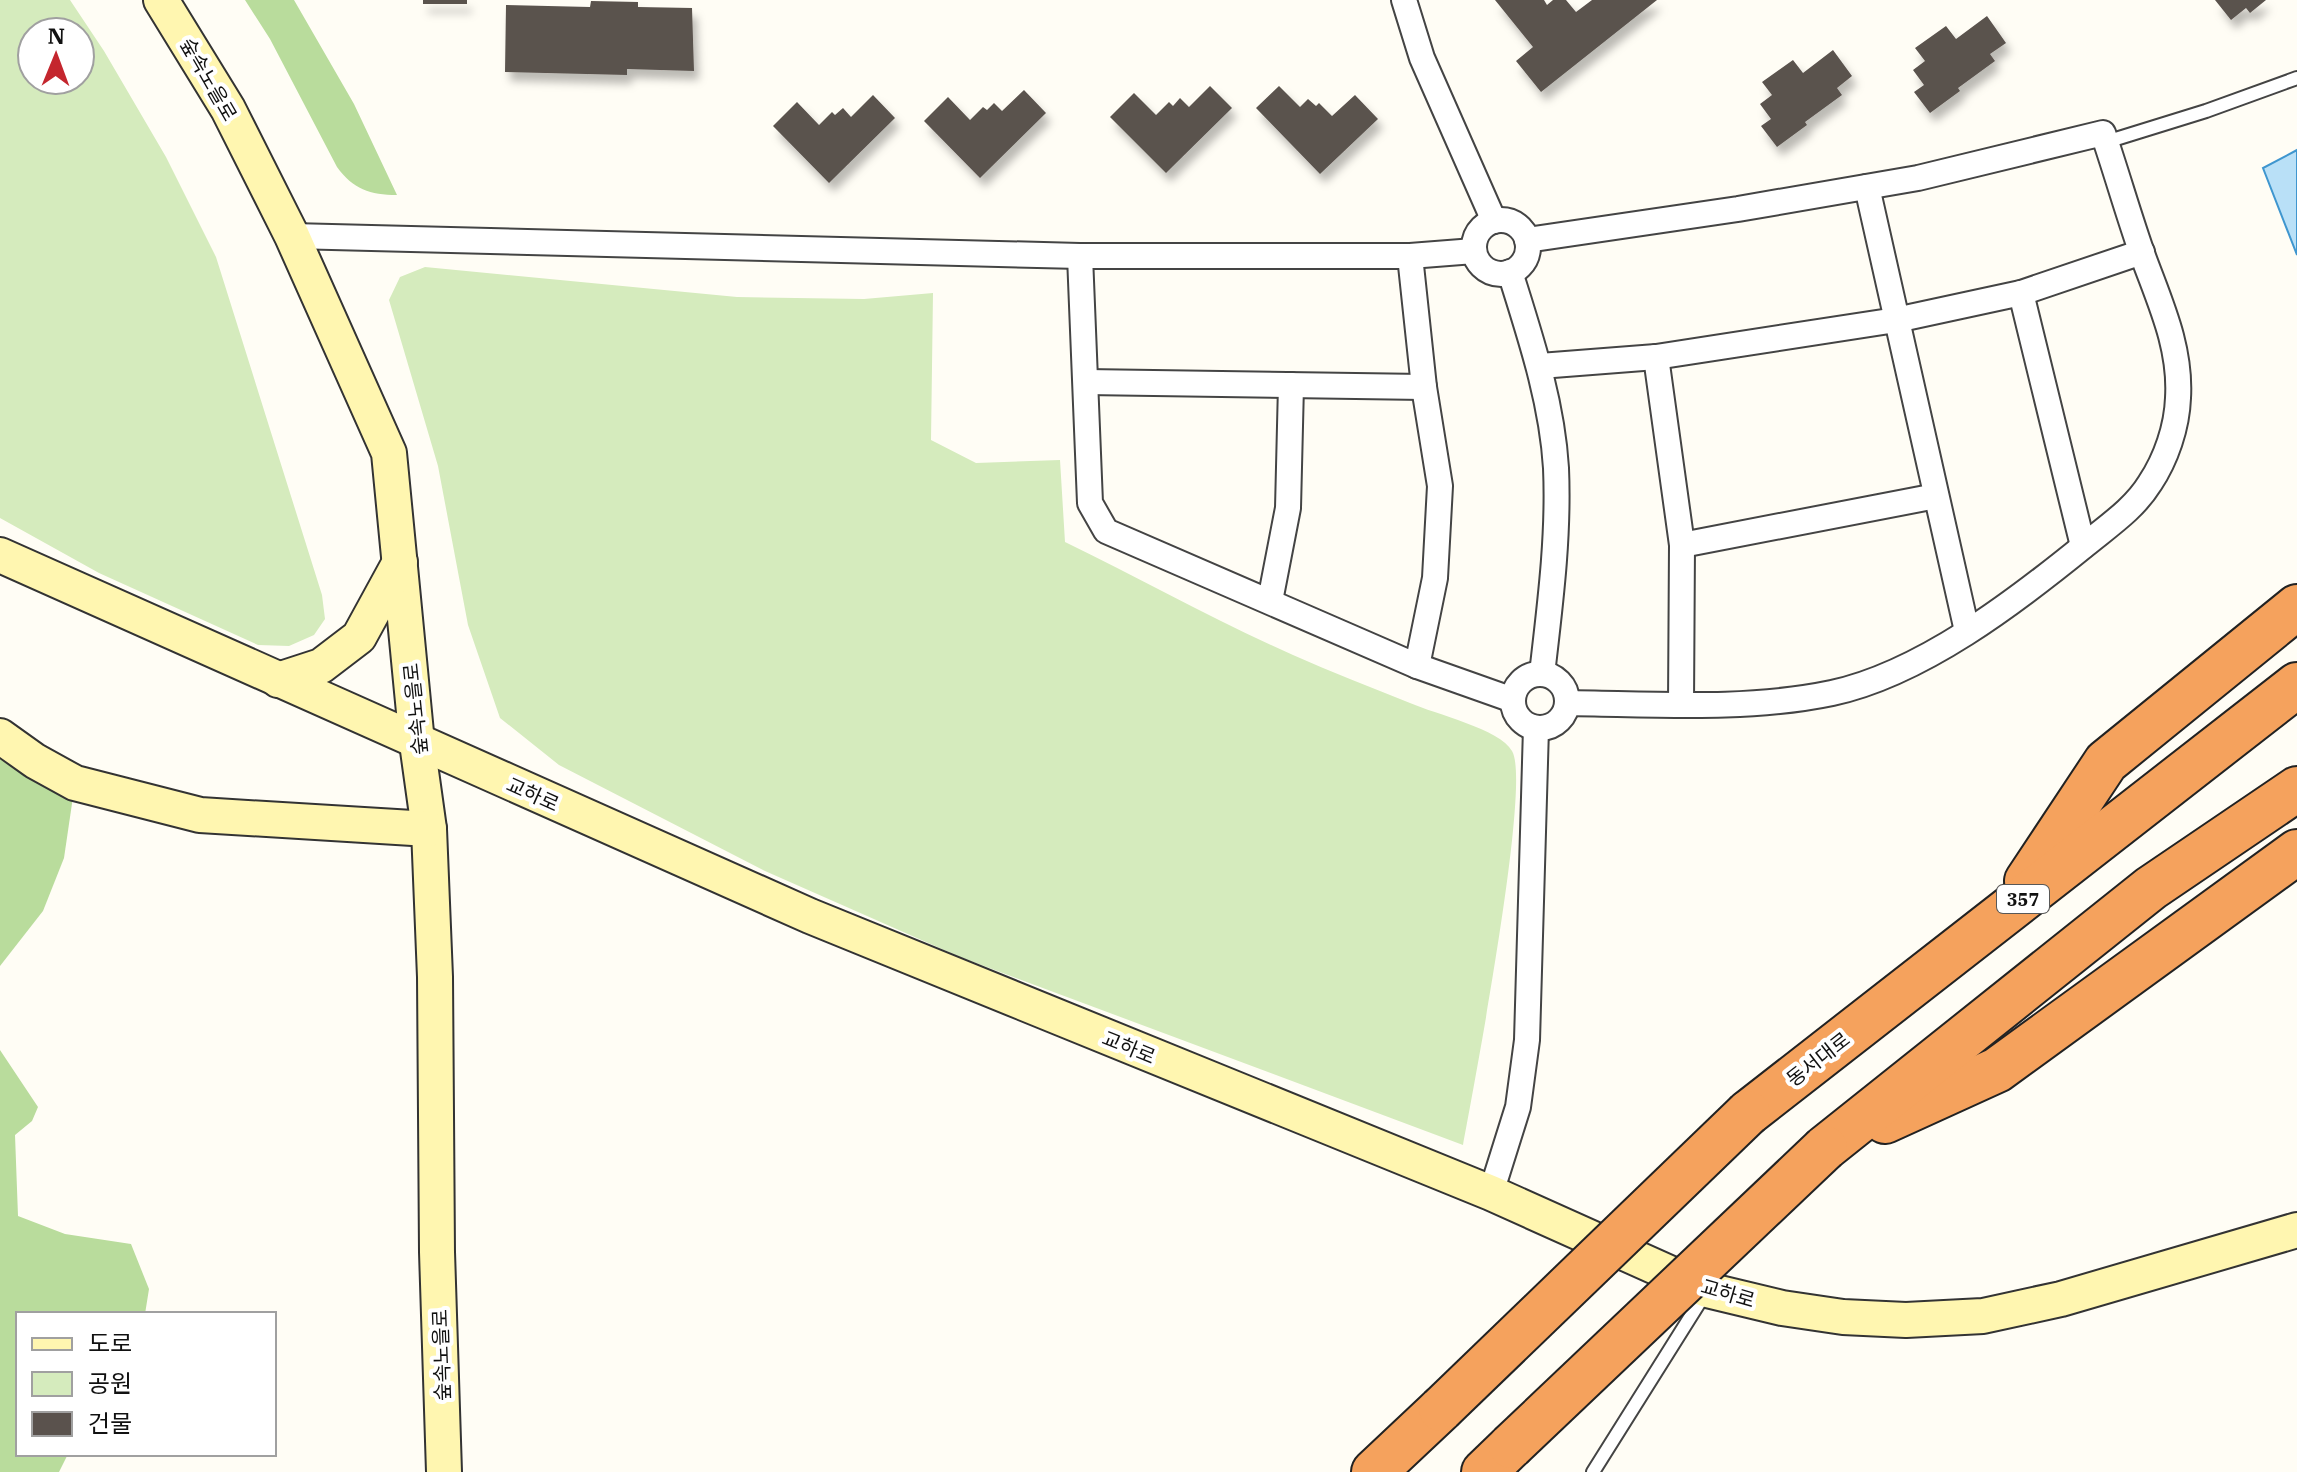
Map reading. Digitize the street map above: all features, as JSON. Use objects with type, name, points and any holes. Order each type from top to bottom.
[{"type":"highway","points":[[2006,913],[2106,762],[2297,607]]},
{"type":"highway","name":"동서대로","points":[[1374,1472],[1748,1113],[2297,685]]},
{"type":"highway","points":[[1497,1459],[1825,1148],[2151,888],[2297,789]]},
{"type":"highway","points":[[1825,1148],[1997,1070],[2297,852]]},
{"type":"street","name":"숲속노을로","points":[[161,0],[228,109],[292,236],[389,453],[417,743],[429,829],[435,977],[437,1252],[444,1472]]},
{"type":"street","points":[[1404,0],[1422,58],[1494,221]]},
{"type":"street","points":[[1527,240],[1738,209],[1918,178],[2103,133],[2167,319],[2178,361],[2178,401],[2170,443],[2150,484],[2120,518],[2062,566],[1935,652],[1887,675],[1833,693],[1772,701],[1567,703]]},
{"type":"street","points":[[1867,187],[1967,631]]},
{"type":"street","points":[[1494,221],[1509,221],[1517,225],[1527,240],[1525,259],[1510,272],[1497,274],[1488,271],[1476,260],[1477,234],[1482,227],[1494,221]]},
{"type":"street","points":[[292,236],[1080,256],[1410,256],[1474,251]]},
{"type":"street","points":[[1540,366],[1656,357],[1896,320],[2021,293],[2142,252]]},
{"type":"street","points":[[1080,256],[1090,503],[1106,531],[1417,666],[1513,700]]},
{"type":"street","points":[[1410,256],[1424,387],[1440,486],[1435,578],[1417,666]]},
{"type":"street","points":[[1510,272],[1540,366],[1556,465],[1556,542],[1542,674]]},
{"type":"street","points":[[2021,293],[2083,546]]},
{"type":"street","points":[[1656,357],[1682,545],[1681,704]]},
{"type":"street","points":[[1086,382],[1424,387]]},
{"type":"street","points":[[1270,601],[1288,508],[1291,385]]},
{"type":"street","points":[[1682,545],[1936,496]]},
{"type":"street","name":"교하로","points":[[0,555],[810,916],[1491,1193],[1707,1290],[1782,1308],[1843,1317],[1906,1320],[1983,1316],[2061,1299],[2297,1230]]},
{"type":"street","points":[[278,680],[321,666],[359,637],[400,562]]},
{"type":"street","points":[[1542,674],[1556,679],[1562,686],[1567,703],[1560,719],[1549,726],[1536,728],[1520,720],[1515,713],[1513,700],[1521,680],[1542,674]]},
{"type":"street","points":[[1491,1193],[1518,1107],[1527,1040],[1536,728]]},
{"type":"street","points":[[0,736],[35,761],[75,783],[200,815],[429,829]]},
{"type":"lane","points":[[2106,142],[2297,78]]},
{"type":"lane","points":[[1593,1472],[1707,1290]]},
{"type":"green space","points":[[0,0],[70,0],[81,16],[16,16],[16,96],[96,96],[96,39],[166,157],[216,257],[322,595],[325,619],[314,635],[289,646],[258,645],[99,573],[0,518]]},
{"type":"green space","points":[[245,0],[294,0],[354,104],[397,195],[363,189],[349,181],[337,167],[270,39]]},
{"type":"green space","points":[[425,267],[737,297],[864,299],[933,293],[931,440],[976,463],[1060,460],[1065,542],[1264,642],[1481,729],[1505,743],[1512,751],[1516,775],[1514,818],[1499,939],[1463,1145],[960,957],[765,871],[559,765],[500,718],[468,625],[438,466],[389,300],[400,277]]},
{"type":"green space","points":[[0,736],[75,783],[64,858],[43,911],[0,966]]},
{"type":"green space","points":[[0,1050],[38,1107],[32,1121],[15,1135],[18,1216],[65,1234],[131,1244],[149,1289],[145,1312],[16,1312],[16,1456],[67,1456],[59,1472],[0,1472]]},
{"type":"water","points":[[2297,150],[2297,255],[2263,168]]},
{"type":"building","points":[[423,0],[467,0],[467,4],[423,4]]},
{"type":"building","points":[[1495,0],[1544,0],[1547,5],[1553,0],[1566,0],[1576,12],[1592,0],[1657,0],[1541,92],[1516,61],[1533,47]]},
{"type":"building","points":[[2215,0],[2266,0],[2250,13],[2246,8],[2231,20]]},
{"type":"building","points":[[591,1],[638,2],[638,7],[692,8],[694,71],[627,69],[627,75],[505,72],[506,5],[590,7]]},
{"type":"building","points":[[1987,16],[2006,43],[1990,54],[1995,61],[1930,113],[1914,92],[1924,85],[1913,70],[1925,61],[1915,48],[1946,26],[1956,39]]},
{"type":"building","points":[[1833,50],[1852,76],[1837,88],[1842,95],[1777,147],[1761,126],[1771,119],[1760,104],[1772,95],[1762,82],[1793,60],[1803,73]]},
{"type":"building","points":[[1210,86],[1232,108],[1166,173],[1110,117],[1134,93],[1156,115],[1169,102],[1173,106],[1180,98],[1189,107]]},
{"type":"building","points":[[1279,86],[1300,107],[1308,99],[1316,106],[1319,103],[1332,116],[1355,95],[1378,119],[1320,174],[1256,108]]},
{"type":"building","points":[[1024,90],[1046,113],[980,178],[924,121],[948,97],[970,120],[983,107],[987,110],[994,103],[1002,111]]},
{"type":"building","points":[[873,95],[895,118],[829,183],[773,126],[797,102],[819,125],[832,112],[835,115],[843,108],[851,117]]}]
